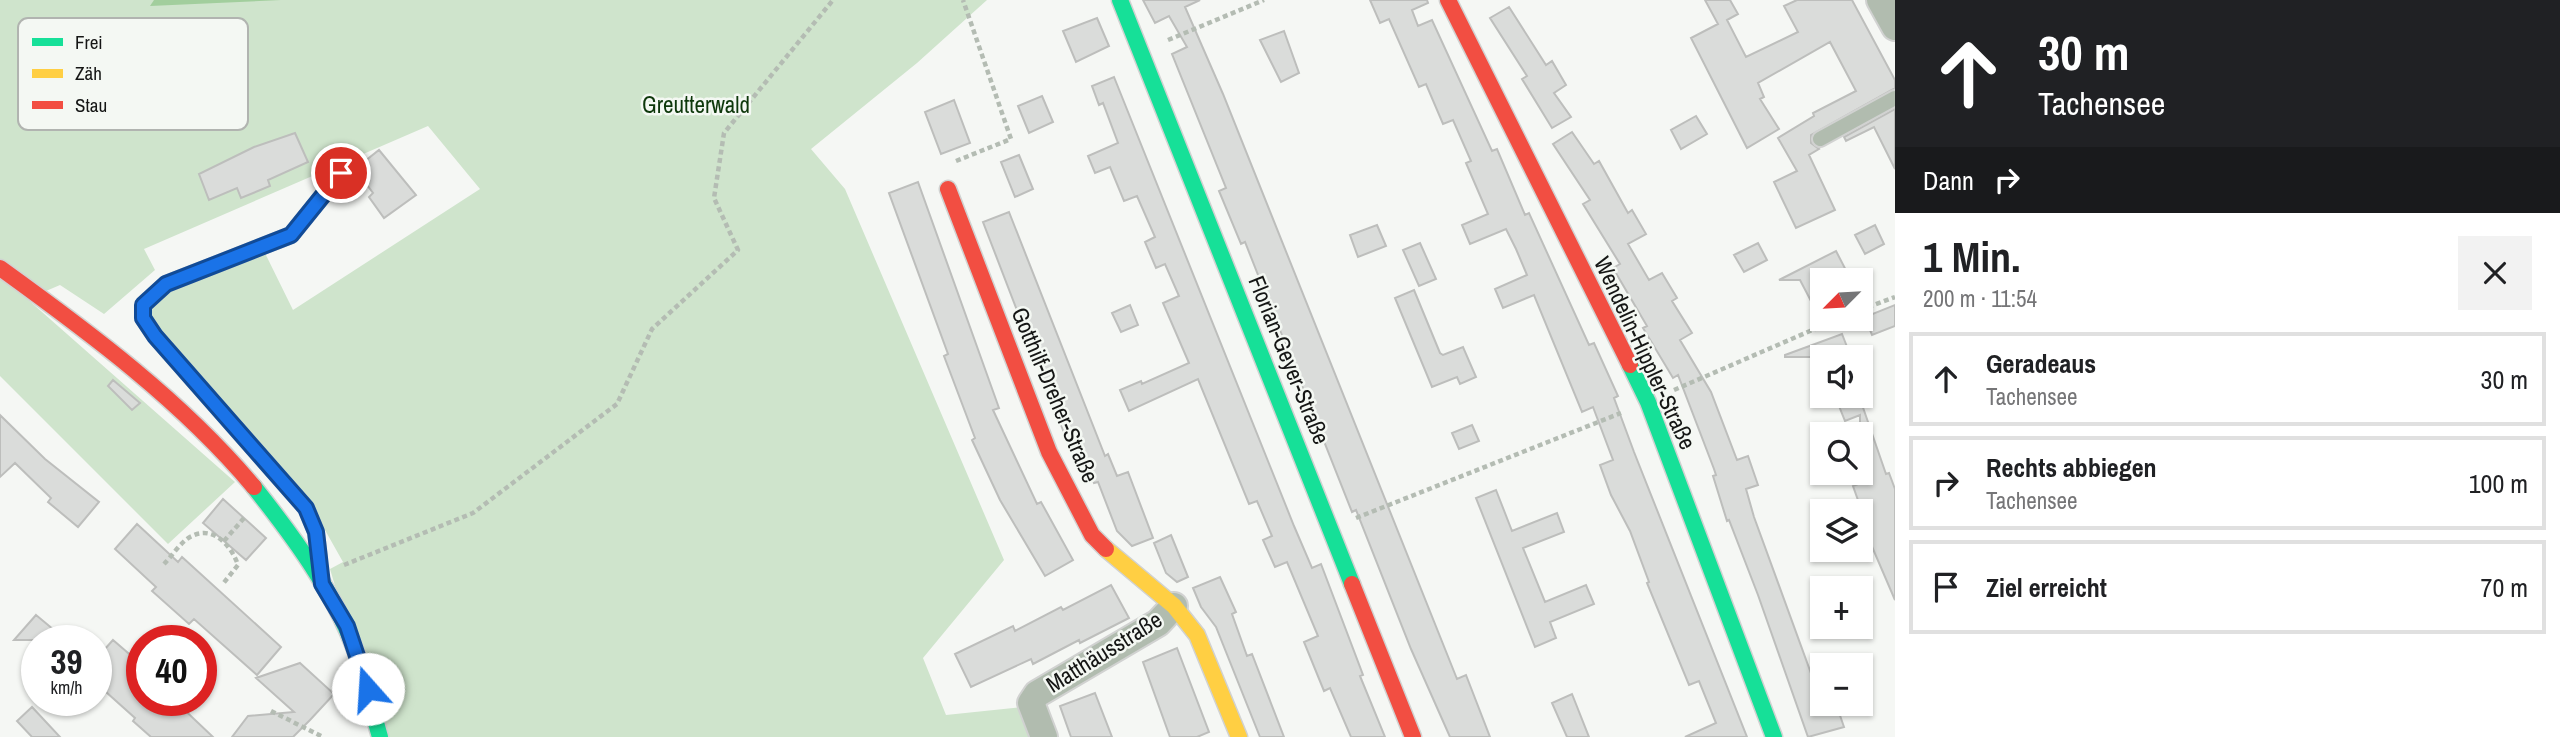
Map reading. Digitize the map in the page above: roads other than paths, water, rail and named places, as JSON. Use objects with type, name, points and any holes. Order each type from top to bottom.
[{"type":"street","name":"Florian-Geyer-Straße","points":[[1120,0],[1413,737]]},
{"type":"street","name":"Wendelin-Hippler-Straße","points":[[1448,0],[1648,402],[1735,626],[1774,737]]},
{"type":"street","points":[[1880,0],[1895,27]]},
{"type":"street","name":"Gotthilf-Dreher-Straße","points":[[948,189],[1049,453],[1092,535],[1116,560],[1174,606],[1197,635],[1239,737]]},
{"type":"street","points":[[0,268],[90,332],[198,426],[289,527],[347,626],[375,710],[380,737]]},
{"type":"street","name":"Matthäusstraße","points":[[1044,737],[1031,703],[1037,694],[1158,623],[1174,606]]},
{"type":"lane","points":[[1820,139],[1895,99]]},
{"type":"lane","points":[[322,584],[316,532],[306,508],[155,336],[143,318],[143,305],[166,284],[291,235],[341,173]]},
{"type":"park label","name":"Greutterwald","points":[[696,105]]}]
